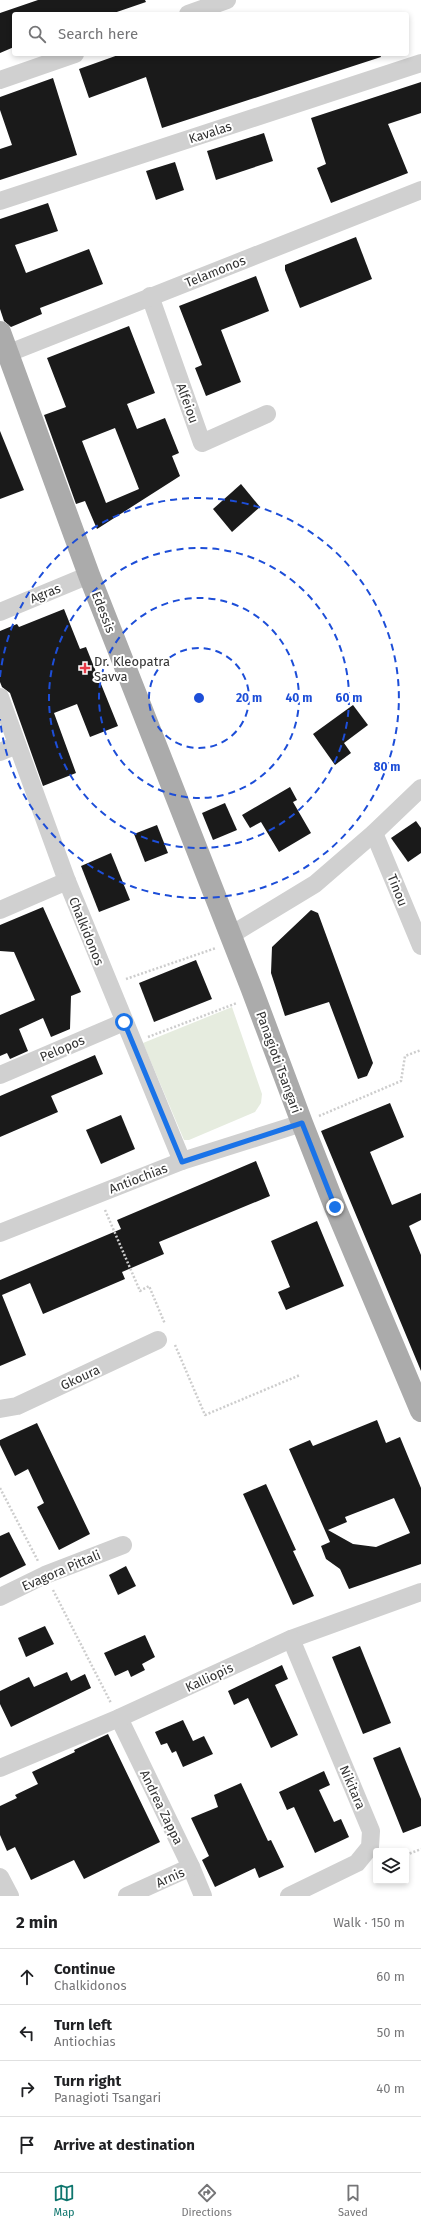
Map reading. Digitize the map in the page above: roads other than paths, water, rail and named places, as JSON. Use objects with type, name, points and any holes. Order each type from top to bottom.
[{"type":"main road","name":"Edessis","points":[[0,332],[9,353],[89,575],[232,939]]},
{"type":"main road","name":"Panagioti Tsangari","points":[[232,939],[335,1207],[414,1376],[421,1411]]},
{"type":"street","points":[[194,12],[227,0]]},
{"type":"street","points":[[0,80],[69,56]]},
{"type":"street","name":"Kavalas","points":[[0,201],[421,64]]},
{"type":"street","name":"Telamonos","points":[[9,353],[421,190]]},
{"type":"street","name":"Alfeiou","points":[[150,296],[202,443],[267,414]]},
{"type":"street","name":"Agras","points":[[0,612],[89,575]]},
{"type":"street","name":"Chalkidonos","points":[[0,697],[67,881],[182,1162]]},
{"type":"street","points":[[0,752],[18,745]]},
{"type":"street","points":[[232,939],[315,884],[374,833],[421,788]]},
{"type":"street","name":"Tinou","points":[[374,833],[421,946]]},
{"type":"street","points":[[0,910],[67,881]]},
{"type":"street","name":"Pelopos","points":[[0,1075],[124,1022]]},
{"type":"street","name":"Antiochias","points":[[0,1233],[97,1193],[182,1162],[302,1123]]},
{"type":"street","name":"Gkoura","points":[[0,1409],[18,1406],[166,1337]]},
{"type":"street","name":"Evagora Pittali","points":[[0,1597],[45,1575],[123,1545]]},
{"type":"street","name":"Kalliopis","points":[[0,1768],[119,1718],[290,1639],[421,1592]]},
{"type":"street","name":"Nikitara","points":[[289,1896],[357,1863],[370,1847],[371,1831],[290,1639]]},
{"type":"street","name":"Andrea Zappa","points":[[119,1718],[191,1867],[203,1896]]},
{"type":"street","name":"Arnis","points":[[127,1896],[191,1867]]},
{"type":"street","points":[[0,1877],[10,1896]]},
{"type":"place","name":"Dr. Kleopatra Savva","points":[[85,668]]}]
